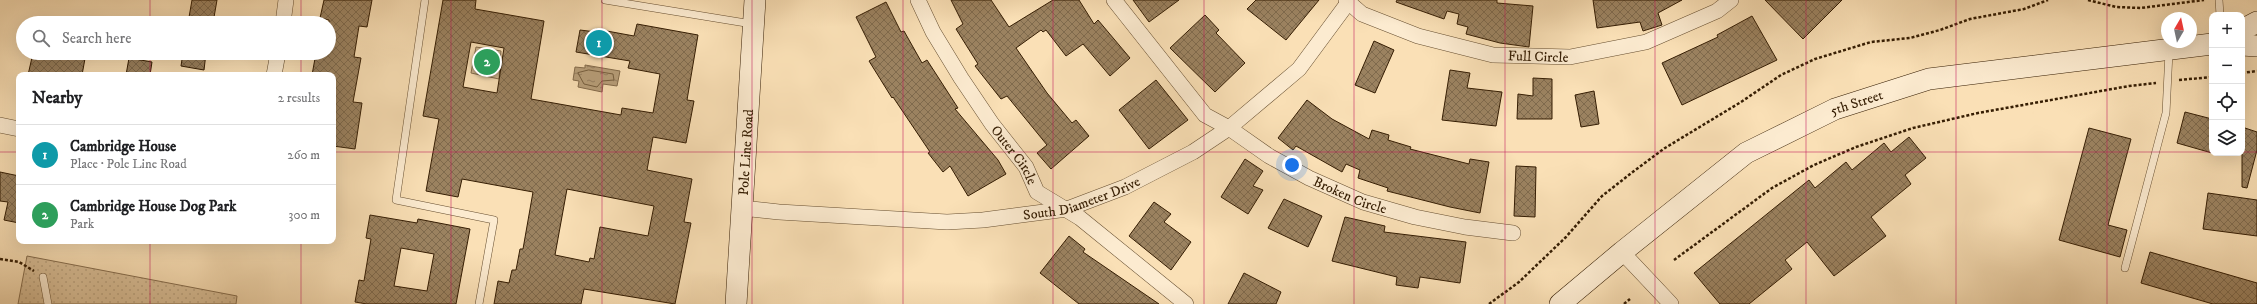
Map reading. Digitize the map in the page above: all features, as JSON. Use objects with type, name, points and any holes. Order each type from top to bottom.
[{"type":"main road","name":"Pole Line Road","points":[[736,304],[755,0]]},
{"type":"main road","points":[[2245,28],[2257,22]]},
{"type":"main road","name":"5th Street","points":[[2197,45],[2209,44]]},
{"type":"main road","points":[[2245,45],[2257,46]]},
{"type":"main road","name":"5th Street","points":[[1560,304],[1622,252],[1746,153],[1835,109],[1929,79],[2169,48]]},
{"type":"street","points":[[284,16],[286,0]]},
{"type":"street","name":"Outer Circle","points":[[918,0],[933,32],[961,78],[992,124],[1026,167],[1037,192],[1067,209],[1186,304]]},
{"type":"street","name":"Broken Circle","points":[[1114,0],[1205,115],[1229,128],[1269,156],[1309,178],[1363,202],[1414,217],[1457,226],[1513,232]]},
{"type":"street","name":"South Diameter Drive","points":[[742,208],[779,212],[947,222],[982,220],[1067,209],[1125,187],[1193,152],[1229,128],[1299,69],[1348,0]]},
{"type":"street","name":"Full Circle","points":[[1348,0],[1362,14],[1418,36],[1493,56],[1570,57],[1646,42],[1717,11],[1731,0]]},
{"type":"street","points":[[275,72],[277,60]]},
{"type":"street","points":[[0,125],[16,128]]},
{"type":"street","points":[[1622,252],[1671,304]]},
{"type":"lane","points":[[424,0],[396,200],[494,220],[479,304]]},
{"type":"lane","points":[[605,0],[754,24]]},
{"type":"lane","points":[[2219,0],[2220,12]]},
{"type":"lane","points":[[2125,268],[2166,112],[2169,82],[2169,48]]},
{"type":"lane","points":[[43,277],[48,304]]},
{"type":"path","points":[[1489,304],[1519,282],[1566,236],[1602,196],[1634,170],[1665,148],[1741,102],[1782,74],[1815,59],[1871,42],[1910,38],[1940,30],[1970,19],[2024,9],[2048,0]]},
{"type":"path","points":[[2088,0],[2116,7],[2141,8],[2204,0]]},
{"type":"path","points":[[2245,73],[2257,71]]},
{"type":"path","points":[[1674,260],[1772,188],[1814,165],[1856,147],[1913,128],[1978,113],[2129,86],[2209,76]]},
{"type":"path","points":[[0,259],[19,262],[43,277]]},
{"type":"path","points":[[1624,304],[1630,299]]},
{"type":"shaded area","points":[[476,47],[501,51],[499,79],[471,73]]},
{"type":"shaded area","points":[[27,256],[237,296],[236,304],[18,304]]},
{"type":"water","points":[[585,65],[620,71],[617,86],[603,84],[602,92],[578,87],[579,81],[573,80],[575,67],[585,68]]},
{"type":"building","points":[[192,0],[217,0],[214,16],[189,16]]},
{"type":"building","points":[[324,0],[372,0],[367,27],[359,26],[354,57],[361,58],[353,102],[362,103],[355,149],[336,146],[336,72],[313,72],[315,60],[336,60],[336,16],[320,16]]},
{"type":"building","points":[[443,0],[476,0],[475,9],[544,21],[531,99],[621,115],[622,108],[653,113],[660,74],[628,68],[630,61],[576,52],[580,30],[596,32],[596,29],[634,36],[637,24],[698,35],[687,100],[694,101],[686,143],[653,137],[647,170],[692,179],[684,222],[691,223],[675,304],[584,289],[581,304],[494,304],[498,281],[509,283],[512,270],[516,270],[520,249],[523,249],[533,192],[462,179],[458,197],[426,191],[439,119],[423,116]],"holes":[[[471,42],[504,48],[497,93],[463,87]],[[567,189],[654,206],[648,236],[600,227],[594,259],[590,258],[589,262],[555,255]]]},
{"type":"building","points":[[951,0],[991,0],[1009,27],[1053,0],[1079,0],[1094,24],[1098,20],[1130,58],[1110,76],[1083,44],[1066,56],[1046,30],[1043,32],[1041,30],[1016,48],[1047,93],[1072,123],[1076,120],[1089,136],[1051,169],[1037,153],[1047,145],[1007,96],[1001,99],[975,66],[978,64],[956,29],[963,24]]},
{"type":"building","points":[[1133,0],[1179,0],[1149,22]]},
{"type":"building","points":[[1256,0],[1319,0],[1286,40],[1247,9]]},
{"type":"building","points":[[1397,0],[1497,0],[1497,3],[1533,6],[1529,47],[1500,43],[1466,34],[1468,27],[1457,24],[1459,14],[1447,11],[1444,19],[1396,2]]},
{"type":"building","points":[[1593,0],[1682,0],[1658,13],[1662,25],[1643,31],[1640,22],[1597,28]]},
{"type":"building","points":[[1765,0],[1842,0],[1803,39]]},
{"type":"building","points":[[886,2],[901,32],[904,31],[922,63],[927,60],[958,108],[955,109],[998,160],[1006,174],[968,196],[950,166],[943,172],[928,153],[930,152],[893,97],[892,98],[869,61],[876,57],[856,17]]},
{"type":"building","points":[[1205,15],[1219,30],[1216,33],[1245,63],[1215,92],[1170,48]]},
{"type":"building","points":[[1752,16],[1777,60],[1682,105],[1662,63],[1718,37],[1717,35]]},
{"type":"building","points":[[1374,41],[1394,50],[1375,93],[1355,85]]},
{"type":"building","points":[[31,60],[85,60],[83,72],[29,72]]},
{"type":"building","points":[[129,60],[152,62],[150,72],[127,72]]},
{"type":"building","points":[[182,60],[205,60],[204,70],[181,66]]},
{"type":"building","points":[[1450,70],[1470,73],[1467,88],[1502,92],[1496,126],[1442,120]]},
{"type":"building","points":[[1533,78],[1552,79],[1552,119],[1517,119],[1518,94],[1533,96]]},
{"type":"building","points":[[1156,80],[1188,120],[1149,149],[1119,110]]},
{"type":"building","points":[[1594,91],[1599,124],[1581,127],[1575,95]]},
{"type":"building","points":[[1307,100],[1332,119],[1369,139],[1372,130],[1389,135],[1388,140],[1411,147],[1410,149],[1469,164],[1470,159],[1489,162],[1480,213],[1387,191],[1388,188],[1358,178],[1360,170],[1346,164],[1342,172],[1296,146],[1293,150],[1278,138]]},
{"type":"building","points":[[2185,112],[2209,118],[2209,152],[2177,143]]},
{"type":"building","points":[[2089,128],[2131,139],[2108,225],[2127,230],[2120,257],[2059,240]]},
{"type":"building","points":[[2245,128],[2257,132],[2257,150],[2247,188],[2242,187],[2242,156],[2245,156]]},
{"type":"building","points":[[1909,137],[1926,158],[1905,175],[1911,184],[1871,217],[1886,236],[1834,276],[1807,242],[1785,260],[1792,269],[1749,304],[1720,304],[1694,273],[1809,180],[1815,188],[1846,162],[1852,170],[1884,143],[1891,152]]},
{"type":"building","points":[[1245,159],[1263,171],[1253,186],[1263,190],[1248,214],[1221,197]]},
{"type":"building","points":[[1516,166],[1536,167],[1535,217],[1514,216]]},
{"type":"building","points":[[0,172],[16,175],[16,222],[4,220],[8,202],[0,201]]},
{"type":"building","points":[[2208,193],[2257,200],[2257,236],[2203,229]]},
{"type":"building","points":[[1284,199],[1322,216],[1308,247],[1268,228]]},
{"type":"building","points":[[1154,202],[1171,214],[1164,222],[1191,242],[1171,270],[1129,236]]},
{"type":"building","points":[[370,215],[417,223],[418,219],[470,229],[456,304],[367,304],[355,302],[359,280],[364,281],[371,239],[366,238]],"holes":[[[401,248],[434,254],[427,291],[394,286]]]},
{"type":"building","points":[[1345,217],[1385,226],[1384,232],[1466,242],[1460,283],[1420,277],[1418,288],[1396,285],[1397,277],[1332,261]]},
{"type":"building","points":[[1069,236],[1085,249],[1083,252],[1159,304],[1079,304],[1040,273]]},
{"type":"building","points":[[2150,252],[2257,283],[2257,304],[2213,304],[2141,283]]},
{"type":"building","points":[[1244,273],[1281,292],[1276,304],[1228,304]]},
{"type":"place","name":"Cambridge House","points":[[599,43]]},
{"type":"place","name":"Cambridge House Dog Park","points":[[487,62]]}]
